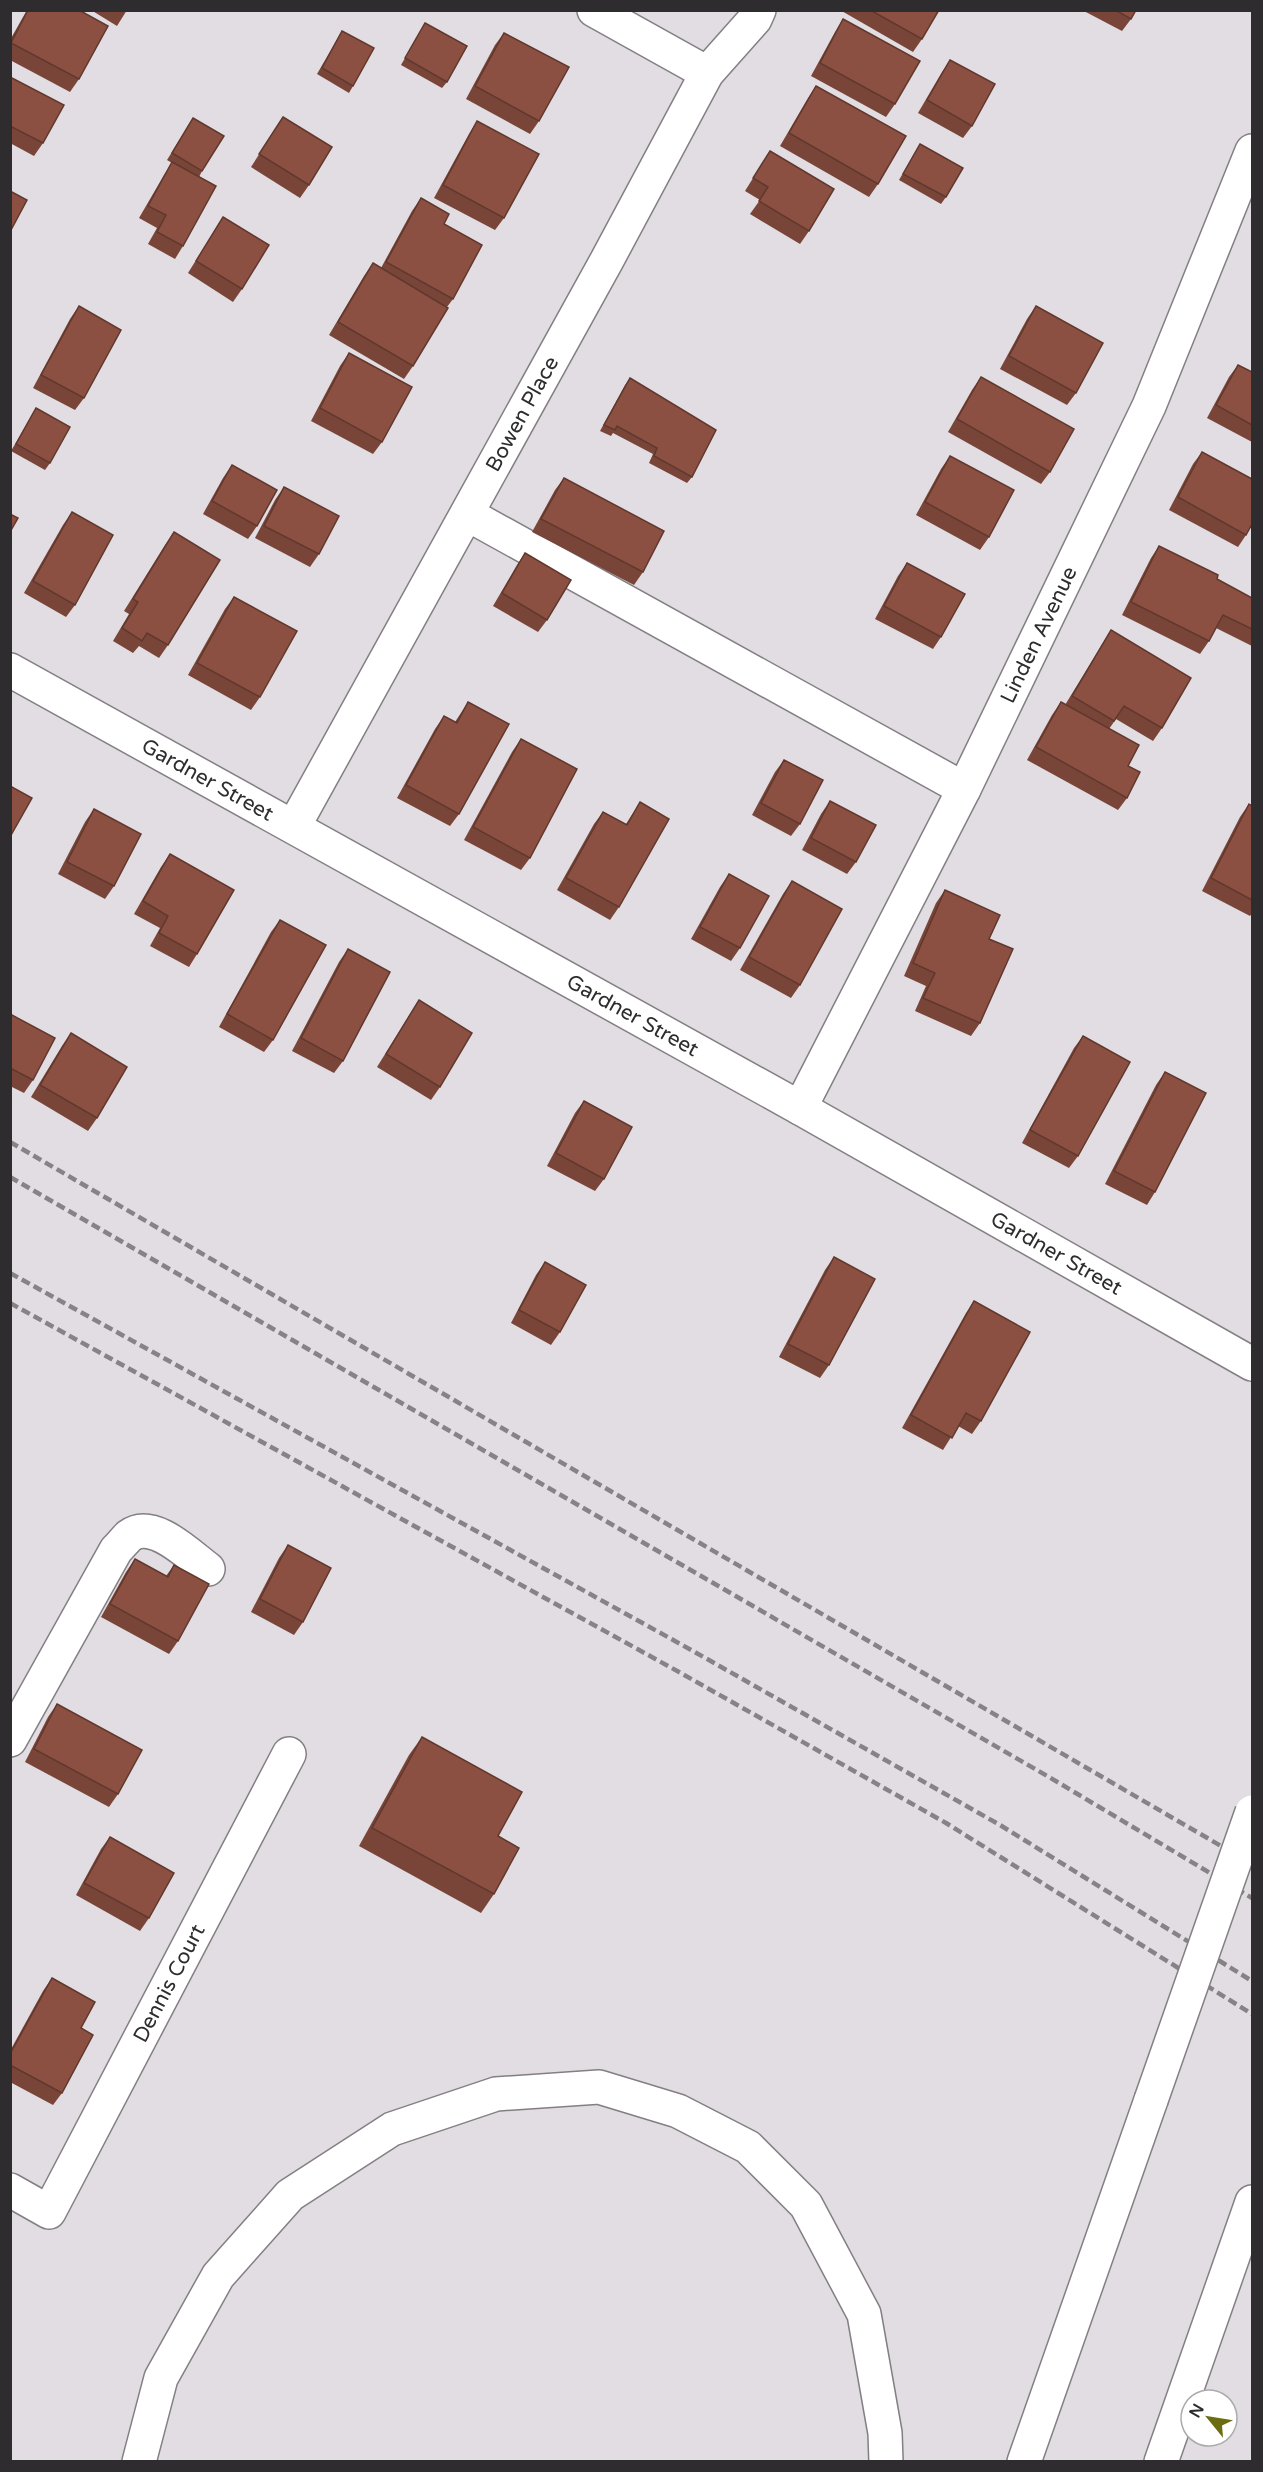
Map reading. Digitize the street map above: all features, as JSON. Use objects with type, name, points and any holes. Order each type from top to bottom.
[{"type":"main road","points":[[594,10],[707,73]]},
{"type":"main road","name":"Bowen Place","points":[[294,826],[707,73],[754,19],[759,10]]},
{"type":"main road","name":"Linden Avenue","points":[[800,1108],[964,789],[1149,406],[1252,151]]},
{"type":"main road","points":[[467,514],[964,789]]},
{"type":"main road","name":"Gardner Street","points":[[10,670],[800,1108],[1252,1364]]},
{"type":"main road","points":[[10,1740],[116,1550],[130,1535],[145,1530],[165,1536],[208,1569]]},
{"type":"main road","name":"Dennis Court","points":[[10,2190],[49,2212],[289,1754]]},
{"type":"main road","points":[[1024,2462],[1252,1812]]},
{"type":"main road","points":[[139,2462],[161,2378],[218,2276],[290,2195],[392,2129],[496,2094],[599,2087],[678,2111],[748,2147],[806,2205],[864,2314],[885,2433],[886,2462]]},
{"type":"main road","points":[[1161,2462],[1252,2202]]},
{"type":"building","points":[[28,10],[79,10],[108,26],[79,79],[11,43]]},
{"type":"building","points":[[870,10],[939,10],[922,39]]},
{"type":"building","points":[[1115,10],[1136,10],[1131,19]]},
{"type":"building","points":[[843,19],[920,61],[895,104],[820,63]]},
{"type":"building","points":[[425,23],[467,46],[447,82],[405,58]]},
{"type":"building","points":[[342,31],[374,48],[353,86],[322,68]]},
{"type":"building","points":[[504,33],[569,67],[539,121],[475,86]]},
{"type":"building","points":[[950,60],[995,84],[972,126],[927,100]]},
{"type":"building","points":[[10,77],[64,105],[43,143],[10,126]]},
{"type":"building","points":[[816,86],[906,136],[878,184],[789,133]]},
{"type":"building","points":[[283,117],[332,147],[309,185],[259,154]]},
{"type":"building","points":[[193,118],[224,136],[202,171],[172,153]]},
{"type":"building","points":[[477,121],[539,154],[504,218],[443,185]]},
{"type":"building","points":[[920,144],[963,168],[946,197],[903,174]]},
{"type":"building","points":[[770,151],[834,189],[809,231],[759,201],[768,187],[753,178]]},
{"type":"building","points":[[172,162],[216,186],[183,246],[157,232],[166,215],[148,206]]},
{"type":"building","points":[[10,191],[27,200],[10,232]]},
{"type":"building","points":[[421,198],[449,214],[444,224],[482,245],[453,299],[386,262]]},
{"type":"building","points":[[223,217],[269,245],[242,289],[196,261]]},
{"type":"building","points":[[373,263],[448,308],[413,366],[338,322]]},
{"type":"building","points":[[79,306],[121,330],[84,398],[41,375]]},
{"type":"building","points":[[1036,306],[1103,343],[1076,393],[1009,356]]},
{"type":"building","points":[[349,353],[412,387],[382,442],[320,408]]},
{"type":"building","points":[[1238,365],[1252,372],[1252,425],[1216,405]]},
{"type":"building","points":[[981,377],[1074,429],[1050,472],[957,419]]},
{"type":"building","points":[[630,378],[716,430],[692,477],[654,456],[657,448],[617,426],[615,430],[604,425]]},
{"type":"building","points":[[36,408],[70,427],[50,463],[16,444]]},
{"type":"building","points":[[1202,452],[1252,479],[1252,524],[1246,535],[1178,497]]},
{"type":"building","points":[[950,456],[1014,490],[989,537],[925,502]]},
{"type":"building","points":[[232,465],[277,490],[257,526],[212,501]]},
{"type":"building","points":[[564,478],[664,531],[643,572],[541,519]]},
{"type":"building","points":[[284,487],[339,516],[319,554],[264,526]]},
{"type":"building","points":[[72,512],[113,535],[75,605],[33,581]]},
{"type":"building","points":[[10,514],[18,518],[10,532]]},
{"type":"building","points":[[174,532],[220,560],[168,645],[147,633],[142,641],[122,628],[138,602],[133,599]]},
{"type":"building","points":[[1159,546],[1218,575],[1217,579],[1252,598],[1252,629],[1223,615],[1209,641],[1131,602]]},
{"type":"building","points":[[525,553],[571,580],[547,620],[502,593]]},
{"type":"building","points":[[907,563],[965,594],[941,637],[884,606]]},
{"type":"building","points":[[234,597],[297,631],[260,697],[197,663]]},
{"type":"building","points":[[1111,630],[1191,678],[1162,728],[1124,706],[1114,721],[1072,696]]},
{"type":"building","points":[[468,702],[509,724],[459,814],[406,785],[444,716],[457,723]]},
{"type":"building","points":[[1061,702],[1139,745],[1128,766],[1140,772],[1127,798],[1036,747]]},
{"type":"building","points":[[521,739],[577,769],[530,858],[473,827]]},
{"type":"building","points":[[784,760],[823,780],[800,824],[761,803]]},
{"type":"building","points":[[10,786],[32,798],[10,837]]},
{"type":"building","points":[[830,801],[876,825],[856,862],[811,838]]},
{"type":"building","points":[[640,802],[669,819],[619,907],[566,878],[603,812],[627,825]]},
{"type":"building","points":[[1249,804],[1252,806],[1252,900],[1211,878]]},
{"type":"building","points":[[94,809],[141,834],[114,886],[67,862]]},
{"type":"building","points":[[170,854],[234,890],[197,954],[159,933],[168,916],[143,901]]},
{"type":"building","points":[[729,874],[769,896],[740,948],[700,927]]},
{"type":"building","points":[[792,881],[842,909],[800,985],[749,957]]},
{"type":"building","points":[[945,890],[1000,915],[989,939],[1013,949],[980,1023],[923,998],[935,973],[913,963]]},
{"type":"building","points":[[280,920],[326,945],[273,1040],[227,1014]]},
{"type":"building","points":[[348,949],[390,972],[343,1061],[301,1038]]},
{"type":"building","points":[[419,1000],[472,1033],[440,1087],[386,1054]]},
{"type":"building","points":[[10,1014],[55,1038],[33,1080],[10,1068]]},
{"type":"building","points":[[71,1033],[127,1067],[97,1118],[40,1085]]},
{"type":"building","points":[[1083,1036],[1130,1062],[1078,1156],[1030,1130]]},
{"type":"building","points":[[1165,1072],[1206,1093],[1155,1192],[1114,1171]]},
{"type":"building","points":[[584,1101],[632,1127],[604,1179],[556,1153]]},
{"type":"building","points":[[834,1257],[875,1279],[829,1365],[788,1344]]},
{"type":"building","points":[[545,1262],[586,1285],[560,1332],[519,1310]]},
{"type":"building","points":[[974,1301],[1030,1332],[981,1421],[966,1413],[952,1438],[911,1415]]},
{"type":"building","points":[[288,1545],[331,1568],[303,1622],[260,1599]]},
{"type":"building","points":[[135,1559],[168,1577],[174,1565],[209,1584],[178,1641],[110,1604]]},
{"type":"building","points":[[57,1704],[142,1750],[118,1794],[34,1749]]},
{"type":"building","points":[[422,1737],[522,1792],[498,1836],[519,1848],[494,1894],[372,1828]]},
{"type":"building","points":[[110,1837],[174,1873],[149,1918],[84,1883]]},
{"type":"building","points":[[52,1978],[95,2002],[81,2028],[93,2035],[62,2093],[10,2065],[10,2054]]},
{"type":"railway","points":[[10,1142],[1252,1864]]},
{"type":"railway","points":[[10,1177],[1049,1777],[1252,1898]]},
{"type":"railway","points":[[10,1273],[693,1651],[1000,1825],[1252,1981]]},
{"type":"railway","points":[[10,1303],[679,1672],[946,1823],[1252,2014]]}]
